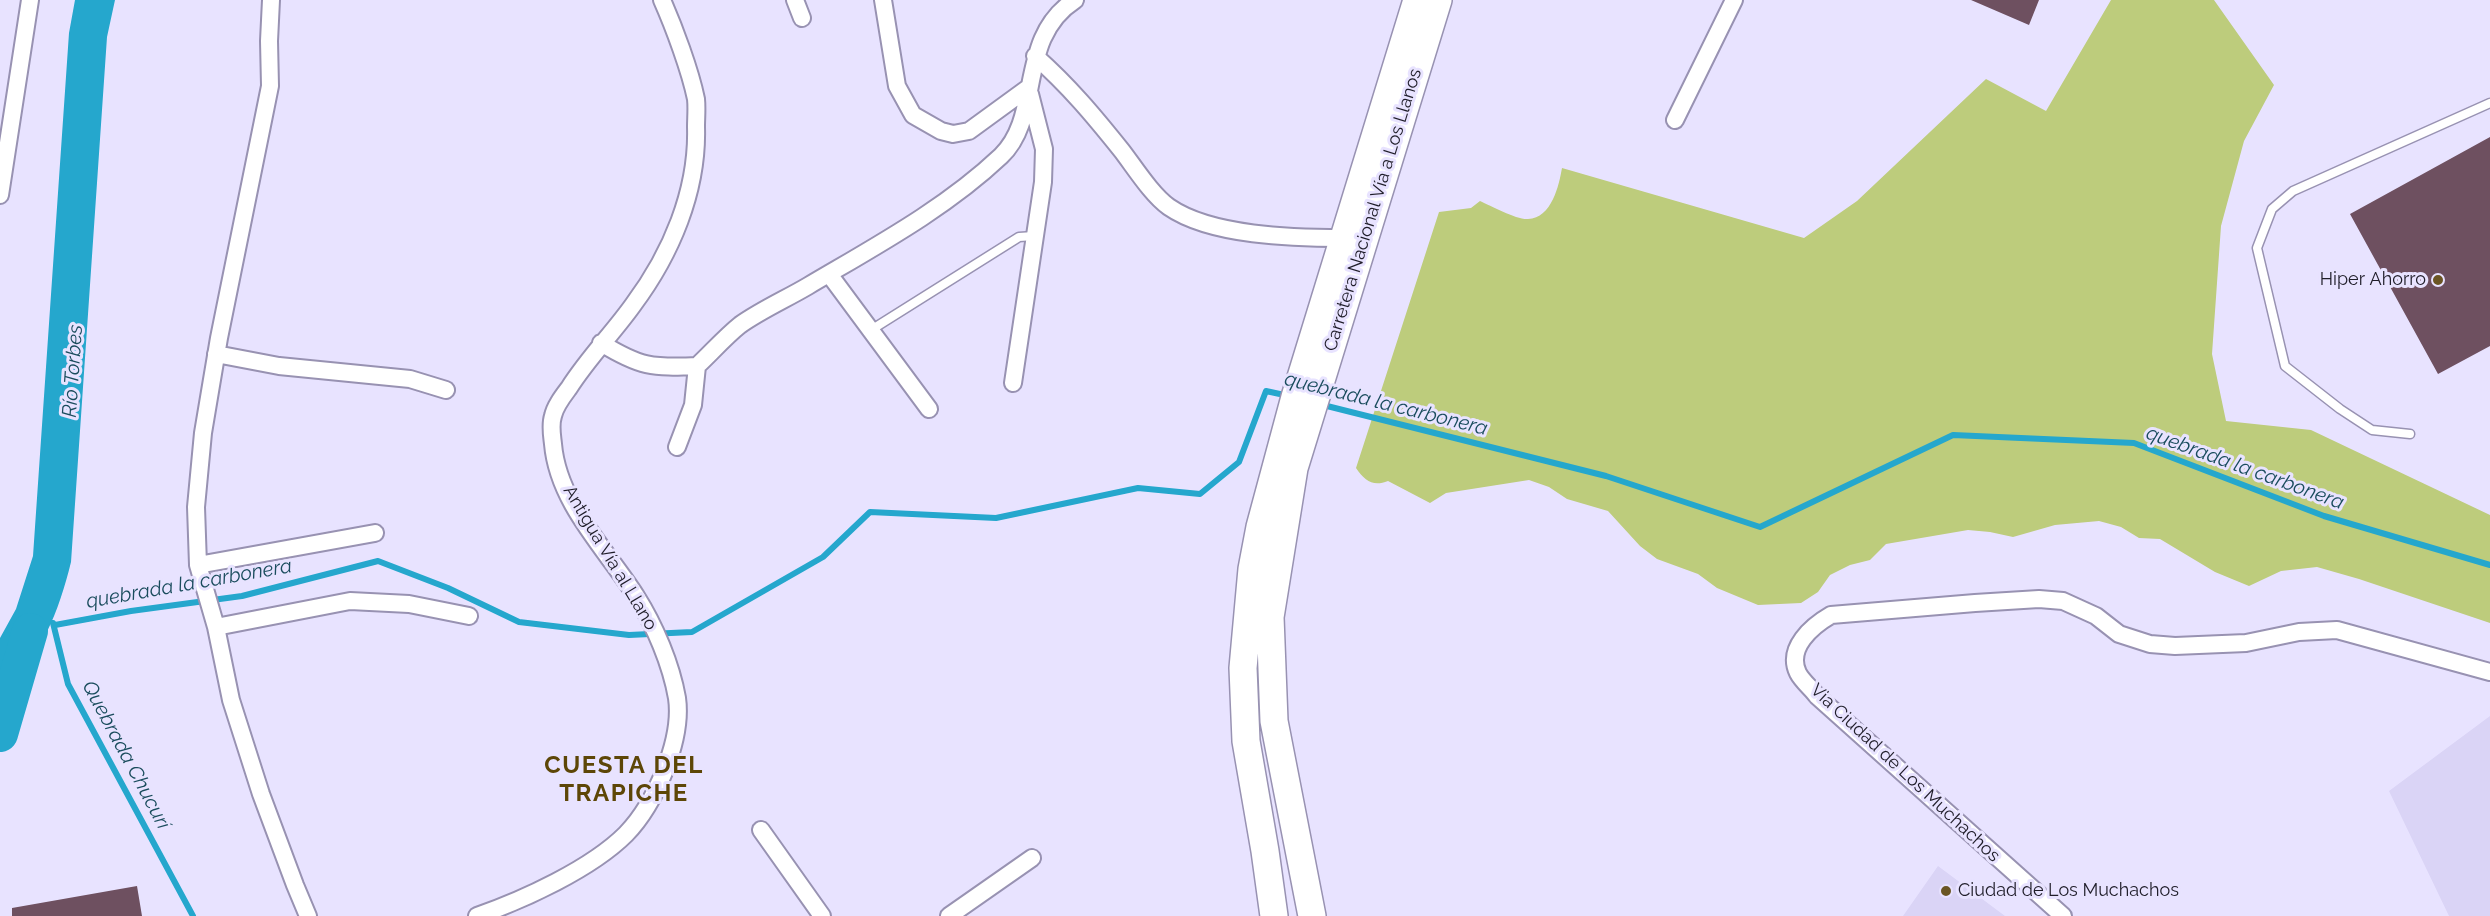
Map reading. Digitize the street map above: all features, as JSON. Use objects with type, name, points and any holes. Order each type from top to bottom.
[{"type":"highway","name":"Carretera Nacional Vía a Los Llanos","points":[[1274,916],[1246,741],[1243,668],[1252,569],[1260,527],[1295,397],[1417,0]]},
{"type":"highway","name":"Carretera Nacional Vía a Los Llanos","points":[[1312,916],[1274,721],[1270,617],[1294,468],[1438,0]]},
{"type":"street","points":[[0,195],[30,0]]},
{"type":"street","points":[[271,0],[270,86],[231,271],[203,433],[196,507],[198,565],[216,627],[231,700],[265,804],[308,916]]},
{"type":"street","name":"Antigua Vía al Llano","points":[[477,916],[546,886],[602,854],[625,835],[644,812],[664,774],[676,727],[677,700],[662,647],[637,597],[578,512],[555,463],[552,417],[558,404],[601,343],[634,305],[678,226],[693,176],[697,148],[696,100],[662,0]]},
{"type":"street","points":[[795,0],[802,18]]},
{"type":"street","points":[[884,0],[897,86],[913,115],[941,131],[953,134],[969,131],[1028,88]]},
{"type":"street","points":[[677,447],[693,405],[697,366],[740,325],[829,274],[950,199],[1003,154],[1021,126],[1035,56],[1049,27],[1063,8],[1075,0]]},
{"type":"street","points":[[1675,120],[1734,0]]},
{"type":"street","points":[[1035,56],[1068,86],[1168,206],[1192,219],[1233,230],[1303,238],[1343,238]]},
{"type":"street","points":[[1013,383],[1043,182],[1044,149],[1028,88]]},
{"type":"street","points":[[829,274],[929,409]]},
{"type":"street","points":[[601,343],[629,361],[660,368],[697,366]]},
{"type":"street","points":[[216,354],[279,366],[410,379],[446,390]]},
{"type":"street","points":[[198,565],[375,533]]},
{"type":"street","name":"Via Ciudad de Los Muchachos","points":[[2063,916],[1817,696],[1798,673],[1795,659],[1804,635],[1816,624],[1831,615],[1975,603],[2055,600],[2096,616],[2119,634],[2150,644],[2175,646],[2246,643],[2299,632],[2337,630],[2490,672]]},
{"type":"street","points":[[216,627],[350,601],[409,604],[469,616]]},
{"type":"street","points":[[761,830],[822,916]]},
{"type":"street","points":[[950,916],[1032,858]]},
{"type":"lane","points":[[2410,434],[2372,430],[2340,409],[2285,366],[2258,248],[2272,209],[2293,191],[2490,103]]},
{"type":"lane","points":[[871,330],[1019,237],[1034,236]]},
{"type":"shaded area","points":[[2490,716],[2490,916],[2449,916],[2389,791]]},
{"type":"shaded area","name":"Ciudad de Los Muchachos","points":[[1938,866],[2005,916],[1903,916]]},
{"type":"green space","points":[[2111,0],[2214,0],[2274,85],[2244,141],[2221,226],[2212,354],[2226,421],[2311,430],[2490,515],[2490,623],[2317,567],[2281,571],[2249,586],[2215,572],[2160,539],[2139,538],[2121,527],[2099,521],[2055,525],[2013,537],[1968,530],[1886,544],[1870,560],[1850,565],[1830,575],[1818,592],[1801,603],[1758,605],[1717,588],[1698,574],[1657,559],[1640,546],[1608,511],[1567,499],[1549,487],[1529,480],[1446,493],[1430,503],[1388,481],[1370,482],[1356,468],[1439,212],[1471,208],[1480,201],[1523,219],[1536,217],[1549,207],[1553,200],[1562,168],[1804,238],[1857,201],[1986,79],[2046,111]]},
{"type":"water","points":[[75,0],[115,0],[107,37],[71,562],[61,598],[46,633],[27,665],[0,692],[0,638],[16,609],[33,556],[69,33]]},
{"type":"building","points":[[1971,0],[2039,0],[2029,25]]},
{"type":"building","name":"Hiper Ahorro","points":[[2490,137],[2490,346],[2438,374],[2350,214]]},
{"type":"building","points":[[137,886],[142,916],[12,916],[12,908]]},
{"type":"waterway","name":"quebrada la carbonera","points":[[55,625],[131,611],[242,596],[378,561],[448,588],[519,622],[629,635],[692,632],[823,557],[870,512],[996,518],[1138,488],[1200,494],[1239,462],[1266,391],[1289,396]]},
{"type":"waterway","name":"quebrada la carbonera","points":[[1319,404],[1606,476],[1760,527],[1953,435],[2134,443],[2324,516],[2490,565]]},
{"type":"waterway","name":"Quebrada Chucurí","points":[[53,623],[68,684],[193,916]]},
{"type":"waterway","name":"Río Torbes","points":[[0,734],[30,631]]},
{"type":"place","name":"Hiper Ahorro","points":[[2438,280]]},
{"type":"place","name":"Ciudad de Los Muchachos","points":[[1946,891]]},
{"type":"district","name":"CUESTA DEL TRAPICHE","points":[[624,780]]}]
